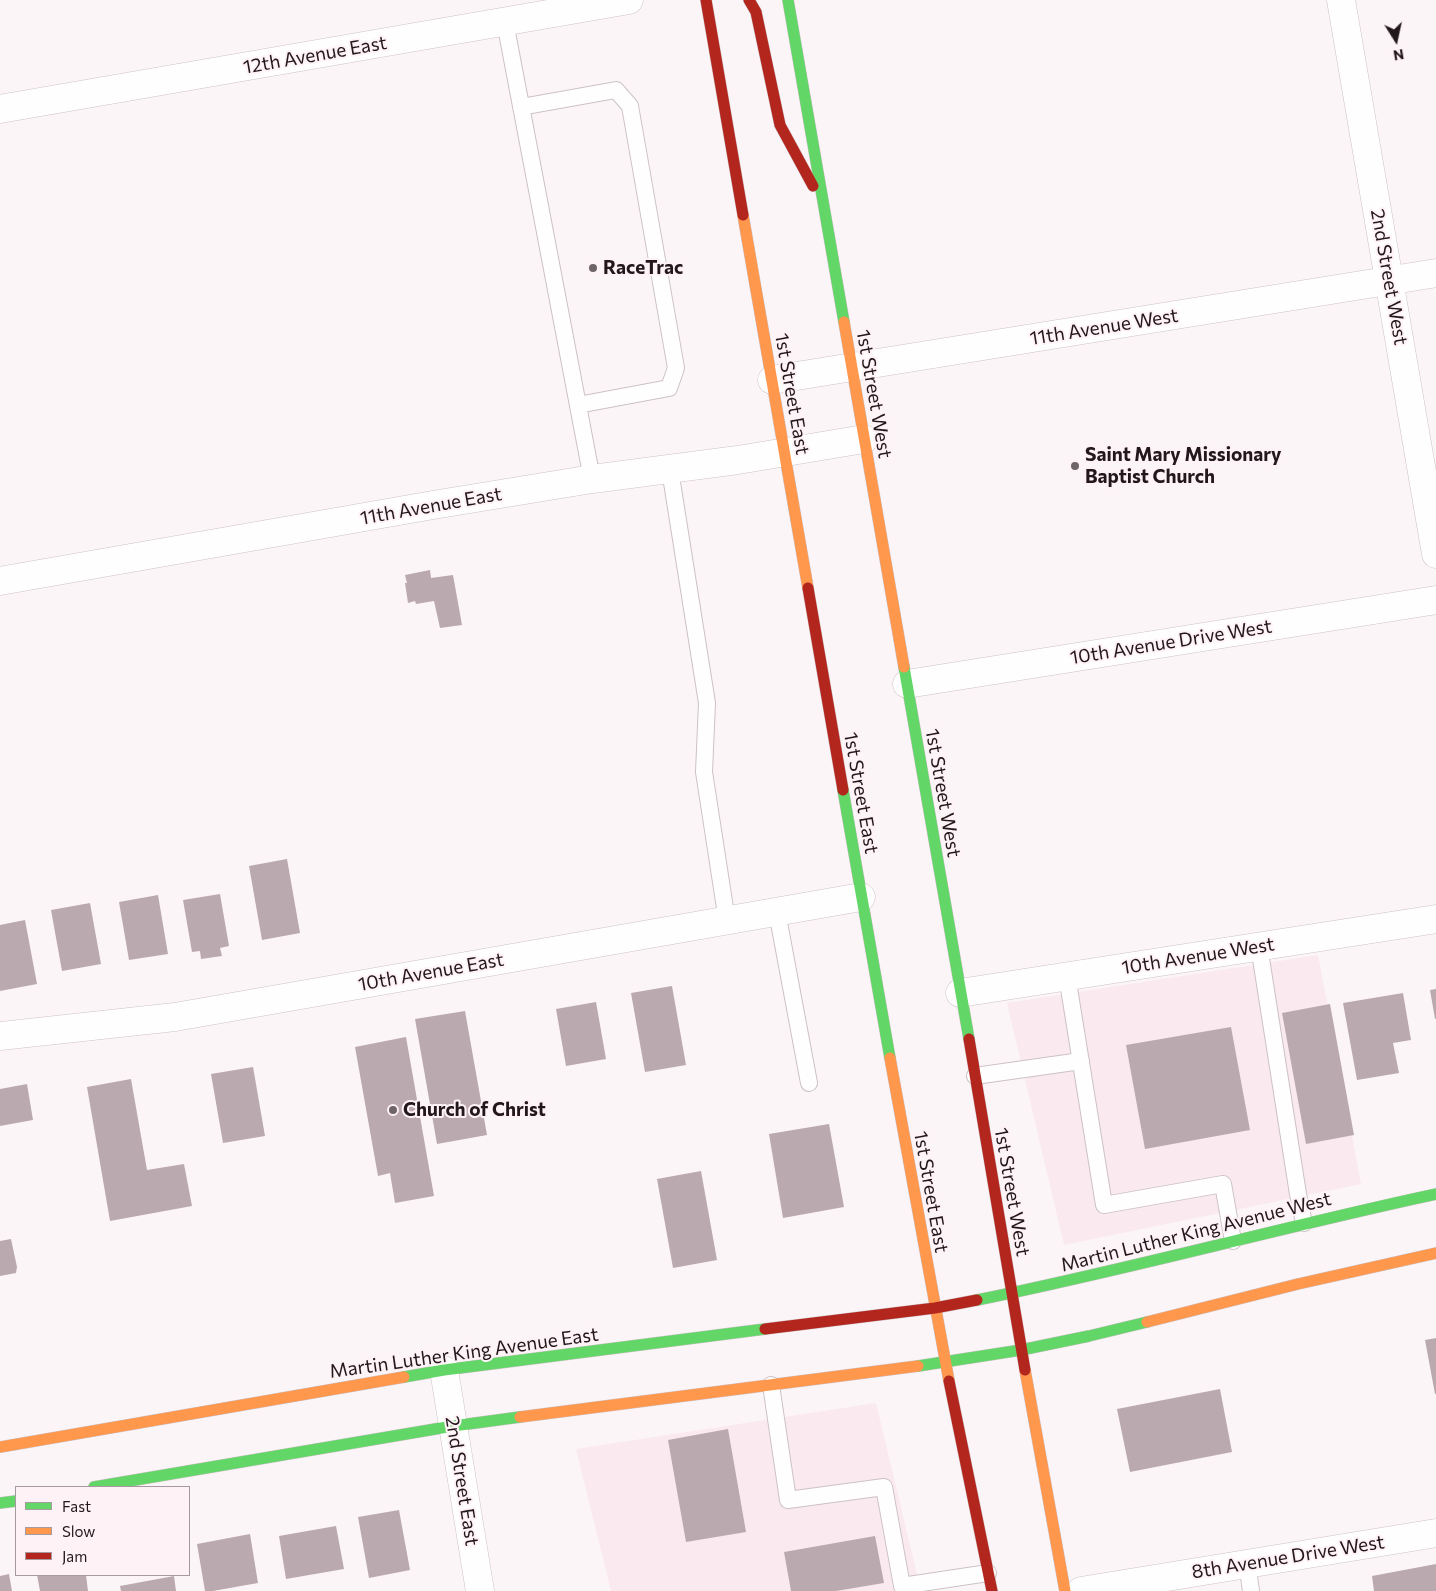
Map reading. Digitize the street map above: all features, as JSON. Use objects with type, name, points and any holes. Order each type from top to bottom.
[{"type":"main road","name":"1st Street East","points":[[706,0],[934,1308],[992,1591]]},
{"type":"main road","points":[[749,0],[756,12],[780,125],[824,208]]},
{"type":"main road","name":"1st Street West","points":[[788,0],[1021,1350],[1065,1591]]},
{"type":"main road","name":"Martin Luther King Avenue West","points":[[934,1308],[1012,1294],[1304,1223],[1436,1194]]},
{"type":"main road","points":[[100,1486],[453,1426],[945,1363],[1021,1350],[1089,1336],[1298,1284],[1436,1253]]},
{"type":"main road","name":"Martin Luther King Avenue East","points":[[0,1447],[444,1370],[934,1308]]},
{"type":"main road","points":[[0,1503],[15,1501]]},
{"type":"street","name":"12th Avenue East","points":[[0,109],[629,0]]},
{"type":"street","name":"2nd Street West","points":[[1341,0],[1436,554]]},
{"type":"street","name":"11th Avenue West","points":[[772,380],[1436,273]]},
{"type":"street","name":"11th Avenue East","points":[[0,581],[433,505],[592,479],[670,470],[864,439]]},
{"type":"street","name":"10th Avenue Drive West","points":[[907,684],[1436,600]]},
{"type":"street","name":"10th Avenue East","points":[[0,1036],[175,1017],[861,897]]},
{"type":"street","name":"10th Avenue West","points":[[960,993],[1436,918]]},
{"type":"street","name":"2nd Street East","points":[[444,1370],[480,1591]]},
{"type":"street","name":"8th Avenue Drive West","points":[[1081,1591],[1436,1533]]},
{"type":"lane","points":[[505,22],[592,479]]},
{"type":"lane","points":[[522,107],[616,90],[630,106],[676,368],[669,388],[578,405]]},
{"type":"lane","points":[[670,470],[708,703],[704,772],[727,921]]},
{"type":"lane","points":[[777,912],[809,1083]]},
{"type":"lane","points":[[1258,946],[1304,1223]]},
{"type":"lane","points":[[1067,976],[1104,1205],[1223,1184],[1233,1241]]},
{"type":"lane","points":[[975,1076],[1080,1061]]},
{"type":"lane","points":[[771,1385],[788,1500],[884,1487],[902,1586],[988,1573]]},
{"type":"lane","points":[[1247,1563],[1251,1591]]},
{"type":"shaded area","points":[[1318,955],[1361,1184],[1064,1245],[1007,1003]]},
{"type":"shaded area","points":[[876,1403],[921,1591],[611,1591],[576,1449]]},
{"type":"building","points":[[430,570],[431,578],[453,575],[462,625],[440,628],[434,601],[416,604],[415,601],[408,603],[405,575]]},
{"type":"building","points":[[287,859],[300,933],[262,940],[249,866]]},
{"type":"building","points":[[220,894],[229,946],[220,948],[222,956],[201,959],[200,951],[192,952],[183,900]]},
{"type":"building","points":[[158,895],[168,954],[129,960],[119,902]]},
{"type":"building","points":[[90,903],[101,964],[62,971],[51,910]]},
{"type":"building","points":[[25,920],[37,984],[0,991],[0,925]]},
{"type":"building","points":[[672,986],[686,1065],[645,1072],[631,993]]},
{"type":"building","points":[[1436,989],[1436,1019],[1435,1019],[1430,990]]},
{"type":"building","points":[[1403,993],[1411,1040],[1393,1043],[1399,1073],[1357,1080],[1343,1003]]},
{"type":"building","points":[[596,1002],[606,1059],[566,1066],[556,1009]]},
{"type":"building","points":[[1330,1004],[1354,1135],[1306,1144],[1282,1013]]},
{"type":"building","points":[[465,1011],[487,1135],[437,1144],[415,1019]]},
{"type":"building","points":[[1231,1027],[1250,1130],[1145,1149],[1126,1045]]},
{"type":"building","name":"Church of Christ","points":[[406,1037],[434,1196],[395,1203],[390,1173],[378,1176],[355,1047]]},
{"type":"building","points":[[253,1067],[265,1136],[223,1143],[211,1074]]},
{"type":"building","points":[[131,1079],[147,1170],[184,1164],[192,1206],[110,1221],[87,1087]]},
{"type":"building","points":[[27,1084],[33,1120],[0,1126],[0,1089]]},
{"type":"building","points":[[829,1124],[844,1207],[783,1218],[769,1134]]},
{"type":"building","points":[[701,1171],[717,1260],[673,1268],[657,1179]]},
{"type":"building","points":[[11,1239],[17,1267],[16,1273],[0,1276],[0,1241]]},
{"type":"building","points":[[1436,1338],[1436,1394],[1435,1394],[1425,1340]]},
{"type":"building","points":[[1220,1389],[1232,1452],[1130,1472],[1117,1409]]},
{"type":"building","points":[[728,1429],[746,1532],[686,1542],[668,1440]]},
{"type":"building","points":[[399,1510],[410,1570],[369,1578],[358,1517]]},
{"type":"building","points":[[336,1526],[344,1569],[286,1579],[279,1536]]},
{"type":"building","points":[[250,1534],[258,1583],[205,1591],[197,1544]]},
{"type":"building","points":[[875,1536],[884,1583],[836,1591],[791,1591],[784,1552]]},
{"type":"building","points":[[1436,1564],[1436,1591],[1374,1591],[1372,1576]]},
{"type":"building","points":[[9,1574],[12,1591],[0,1591],[0,1576]]},
{"type":"building","points":[[37,1576],[86,1576],[88,1591],[40,1591]]},
{"type":"building","points":[[174,1576],[176,1591],[121,1591],[120,1586]]},
{"type":"traffic: fast","points":[[788,0],[844,322]]},
{"type":"traffic: fast","points":[[904,667],[969,1039]]},
{"type":"traffic: fast","points":[[843,790],[890,1058]]},
{"type":"traffic: fast","points":[[977,1300],[1092,1275],[1436,1194]]},
{"type":"traffic: fast","points":[[918,1366],[1021,1350],[1147,1322]]},
{"type":"traffic: fast","points":[[404,1377],[444,1370],[765,1329]]},
{"type":"traffic: fast","points":[[100,1486],[453,1426],[520,1417]]},
{"type":"traffic: fast","points":[[0,1503],[15,1501]]},
{"type":"traffic: slow","points":[[743,215],[808,588]]},
{"type":"traffic: slow","points":[[844,322],[904,667]]},
{"type":"traffic: slow","points":[[890,1058],[949,1381]]},
{"type":"traffic: slow","points":[[1147,1322],[1298,1284],[1436,1253]]},
{"type":"traffic: slow","points":[[520,1417],[918,1366]]},
{"type":"traffic: slow","points":[[1025,1370],[1065,1591]]},
{"type":"traffic: slow","points":[[0,1447],[404,1377]]},
{"type":"traffic: jam","points":[[706,0],[743,215]]},
{"type":"traffic: jam","points":[[749,0],[756,12],[780,125],[813,186]]},
{"type":"traffic: jam","points":[[808,588],[843,790]]},
{"type":"traffic: jam","points":[[969,1039],[1025,1370]]},
{"type":"traffic: jam","points":[[765,1329],[935,1308],[977,1300]]},
{"type":"traffic: jam","points":[[949,1381],[992,1591]]},
{"type":"place","name":"RaceTrac","points":[[593,268]]},
{"type":"place","name":"Saint Mary Missionary Baptist Church","points":[[1075,466]]},
{"type":"place","name":"Church of Christ","points":[[393,1110]]}]
